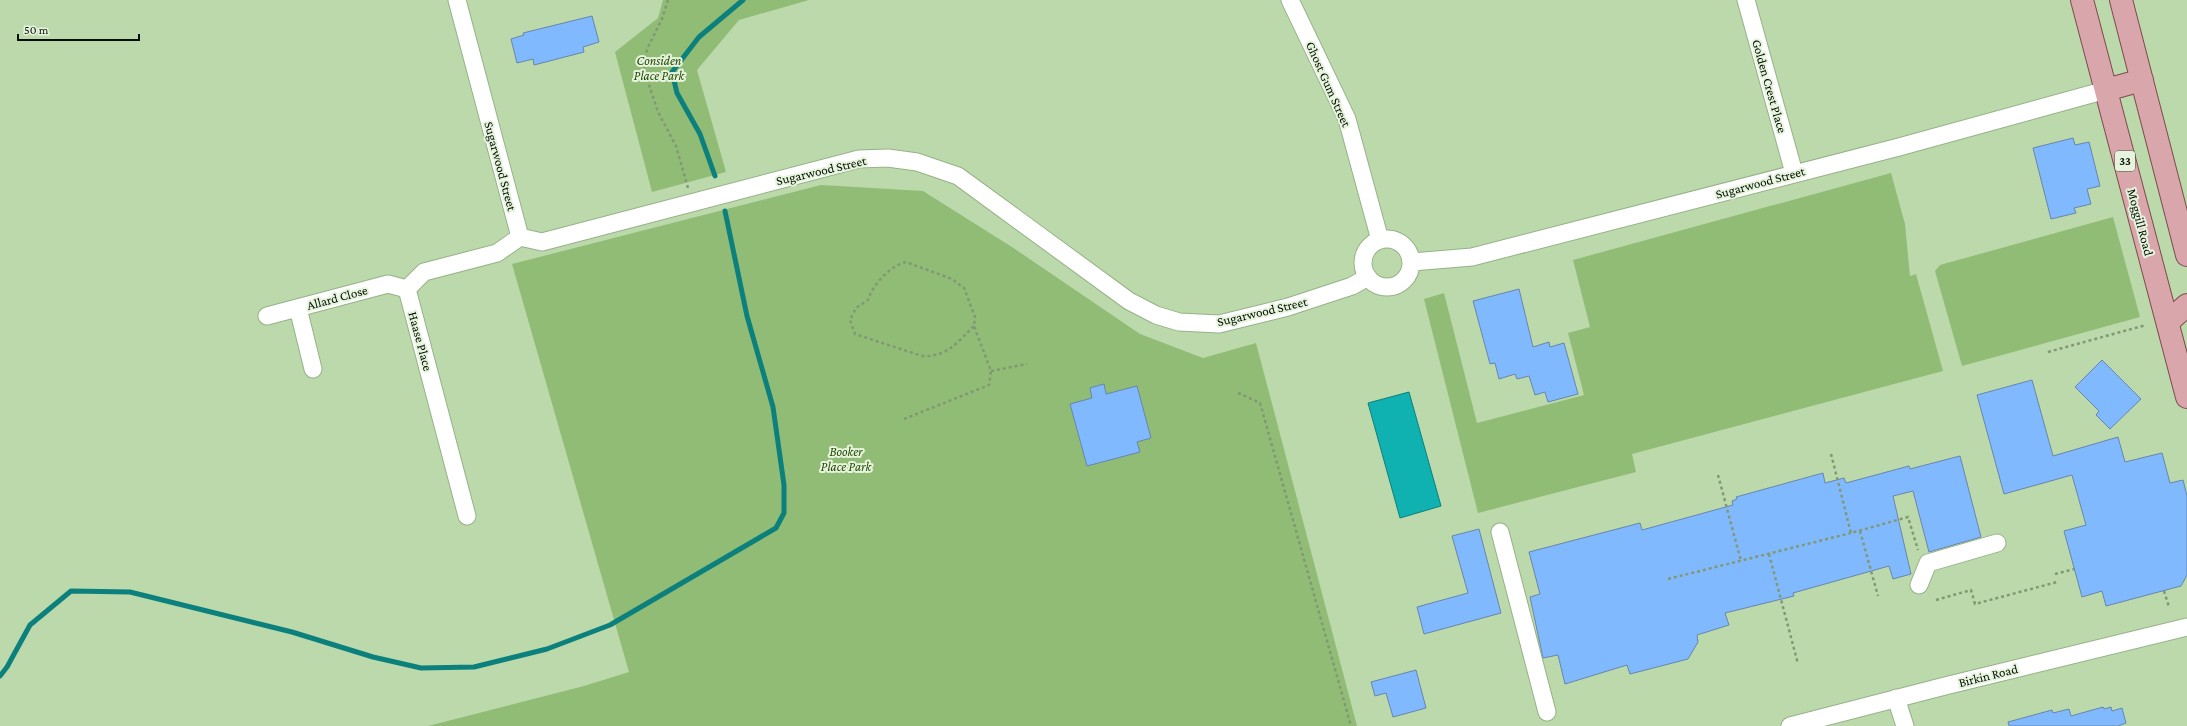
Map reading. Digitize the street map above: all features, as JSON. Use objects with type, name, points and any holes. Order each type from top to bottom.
[{"type":"main road","name":"Moggill Road","points":[[2082,0],[2106,90],[2177,322],[2187,397]]},
{"type":"main road","points":[[2121,0],[2187,255]]},
{"type":"main road","points":[[2106,90],[2142,80]]},
{"type":"main road","points":[[2177,322],[2187,305]]},
{"type":"street","name":"Sugarwood Street","points":[[457,0],[520,237],[542,242],[692,204],[859,159],[888,158],[917,162],[958,176],[1129,301],[1156,315],[1179,322],[1219,324],[1334,292],[1368,277]]},
{"type":"street","name":"Ghost Gum Street","points":[[1290,0],[1347,119],[1380,240]]},
{"type":"street","name":"Golden Crest Place","points":[[1746,0],[1794,173]]},
{"type":"street","name":"Sugarwood Street","points":[[1412,262],[1472,257],[1899,147],[2106,90]]},
{"type":"street","points":[[407,289],[424,272],[497,253],[520,237]]},
{"type":"street","points":[[1393,239],[1404,246],[1411,256],[1412,262],[1408,276],[1398,285],[1385,287],[1378,286],[1364,271],[1363,258],[1369,247],[1380,240],[1393,239]]},
{"type":"street","name":"Allard Close","points":[[267,316],[388,284],[407,289]]},
{"type":"street","name":"Haase Place","points":[[407,289],[467,516]]},
{"type":"street","points":[[298,308],[313,369]]},
{"type":"street","points":[[1500,532],[1547,712]]},
{"type":"street","points":[[1919,585],[1928,563],[1997,543]]},
{"type":"street","name":"Birkin Road","points":[[1790,726],[1896,698],[2187,627]]},
{"type":"street","points":[[1896,698],[1905,726]]},
{"type":"path","points":[[668,0],[662,19],[647,49],[644,70],[658,112],[676,146],[692,204]]},
{"type":"path","points":[[904,419],[989,385],[991,372],[974,326],[975,317],[964,288],[952,278],[906,262],[899,264],[872,290],[868,300],[856,308],[850,320],[855,334],[922,356],[932,356],[947,351],[974,326]]},
{"type":"path","points":[[2048,352],[2146,325]]},
{"type":"path","points":[[991,372],[1026,364]]},
{"type":"path","points":[[1238,392],[1260,403],[1351,726]]},
{"type":"path","points":[[1831,454],[1851,533]]},
{"type":"path","points":[[1718,475],[1741,561]]},
{"type":"path","points":[[1668,579],[1860,531],[1908,517],[1920,556],[1928,563]]},
{"type":"path","points":[[1860,531],[1878,596]]},
{"type":"path","points":[[1769,554],[1798,664]]},
{"type":"path","points":[[2055,574],[2074,569]]},
{"type":"path","points":[[1936,600],[1971,590],[1975,604],[2057,582]]},
{"type":"path","points":[[2164,591],[2169,607]]},
{"type":"green space","name":"Considen Place Park","points":[[663,0],[809,0],[739,20],[697,70],[726,172],[652,192],[615,52],[658,18]]},
{"type":"green space","points":[[1891,173],[1905,224],[1910,276],[1916,274],[1943,371],[1632,454],[1636,472],[1478,513],[1424,299],[1444,293],[1477,423],[1584,395],[1568,333],[1590,327],[1573,260]]},
{"type":"green space","name":"Booker Place Park","points":[[821,185],[923,191],[1012,247],[1140,334],[1203,358],[1256,343],[1357,726],[428,726],[584,686],[629,672],[512,264]]},
{"type":"green space","points":[[2113,217],[2140,317],[1962,366],[1935,271],[1940,265]]},
{"type":"water","points":[[1409,392],[1441,506],[1400,518],[1368,403]]},
{"type":"building","points":[[592,16],[599,42],[583,47],[584,52],[534,65],[533,59],[517,63],[511,39],[524,35],[523,33]]},
{"type":"building","points":[[2073,138],[2075,145],[2089,142],[2100,186],[2087,189],[2091,204],[2074,208],[2076,213],[2051,219],[2033,148]]},
{"type":"building","points":[[1519,289],[1533,347],[1549,342],[1550,347],[1564,343],[1578,394],[1548,402],[1545,392],[1535,395],[1529,376],[1517,379],[1515,374],[1499,379],[1495,363],[1490,364],[1473,301]]},
{"type":"building","points":[[2102,360],[2141,399],[2110,429],[2096,415],[2099,411],[2075,387]]},
{"type":"building","points":[[2032,380],[2053,456],[2118,437],[2125,462],[2162,453],[2170,483],[2183,480],[2187,496],[2187,575],[2181,586],[2106,606],[2102,591],[2082,597],[2064,531],[2086,525],[2072,475],[2004,494],[1977,395]]},
{"type":"building","points":[[1104,384],[1106,394],[1137,386],[1151,438],[1137,442],[1140,452],[1087,466],[1070,404],[1092,398],[1090,388]]},
{"type":"building","points":[[1960,456],[1981,537],[1929,552],[1913,491],[1893,496],[1911,574],[1893,579],[1889,566],[1793,593],[1794,596],[1725,613],[1729,625],[1697,635],[1698,642],[1688,659],[1630,674],[1627,665],[1565,684],[1558,655],[1543,658],[1530,597],[1540,594],[1529,552],[1640,523],[1642,530],[1733,505],[1732,501],[1737,499],[1736,497],[1823,473],[1825,483],[1844,478],[1846,483],[1909,466],[1910,469]]},
{"type":"building","points":[[1479,529],[1501,613],[1424,634],[1417,607],[1468,593],[1452,536]]},
{"type":"building","points":[[1416,670],[1426,708],[1393,717],[1386,693],[1375,696],[1371,682]]},
{"type":"building","points":[[2103,707],[2104,709],[2111,707],[2112,711],[2122,708],[2126,723],[2118,726],[2009,726],[2008,722],[2052,710],[2053,713],[2069,709],[2071,716]]},
{"type":"waterway","points":[[715,176],[700,134],[677,93],[672,72],[699,37],[743,0]]},
{"type":"waterway","points":[[0,676],[7,667],[30,625],[71,591],[130,592],[292,632],[373,657],[421,668],[474,667],[547,649],[610,625],[776,528],[784,513],[784,485],[773,407],[747,316],[725,211]]}]
